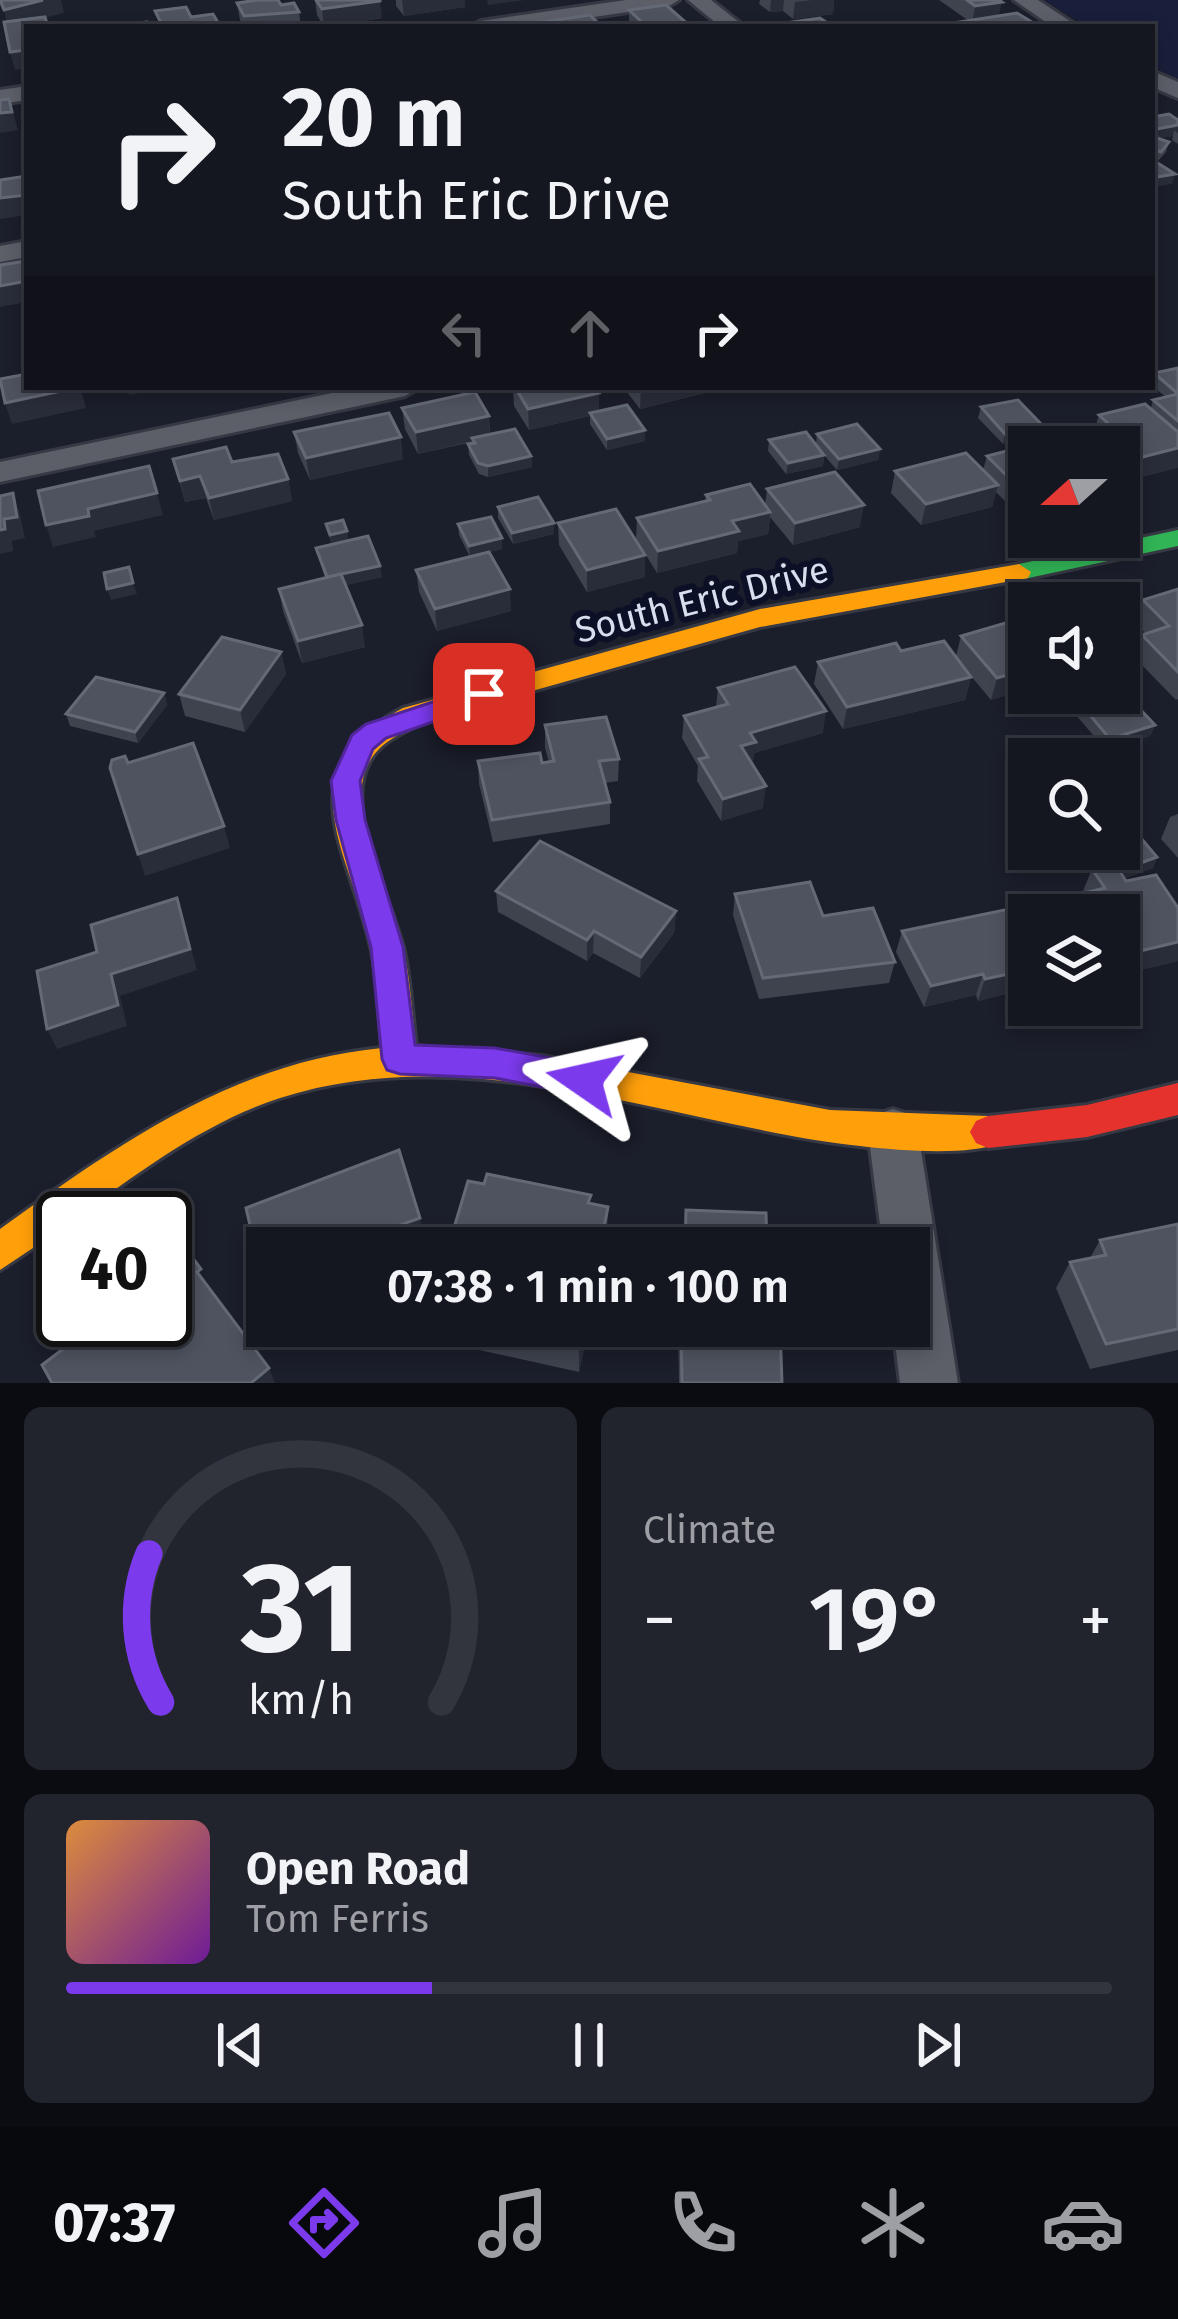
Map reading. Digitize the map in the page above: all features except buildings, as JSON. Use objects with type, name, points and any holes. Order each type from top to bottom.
[{"type":"street","points":[[502,24],[669,0]]},
{"type":"street","points":[[698,0],[730,24]]},
{"type":"street","points":[[1024,0],[1063,24]]},
{"type":"street","points":[[0,472],[390,390]]},
{"type":"street","name":"South Eric Drive","points":[[400,1059],[387,947],[350,820],[345,781],[362,743],[376,731],[413,715],[752,621],[1105,558],[1178,538]]},
{"type":"street","points":[[0,1252],[124,1164],[211,1113],[320,1072],[400,1059],[495,1063],[808,1123],[967,1136],[1114,1119],[1178,1099]]},
{"type":"street","points":[[892,1132],[929,1383]]},
{"type":"shaded area","points":[[1044,0],[1178,0],[1178,80],[1155,68],[1155,24],[1083,24]]},
{"type":"traffic: fast","points":[[1019,572],[1178,538]]},
{"type":"traffic: slow","points":[[400,1059],[387,947],[348,816],[347,786],[356,758],[377,734],[413,715],[760,618],[1019,572]]},
{"type":"traffic: slow","points":[[0,1252],[133,1157],[204,1115],[279,1083],[344,1067],[410,1061],[477,1063],[543,1071],[830,1126],[988,1132]]},
{"type":"traffic: jam","points":[[988,1132],[1087,1121],[1178,1099]]},
{"type":"route","points":[[484,694],[376,731],[362,743],[345,781],[350,820],[387,947],[400,1059],[495,1063],[584,1080]]}]
